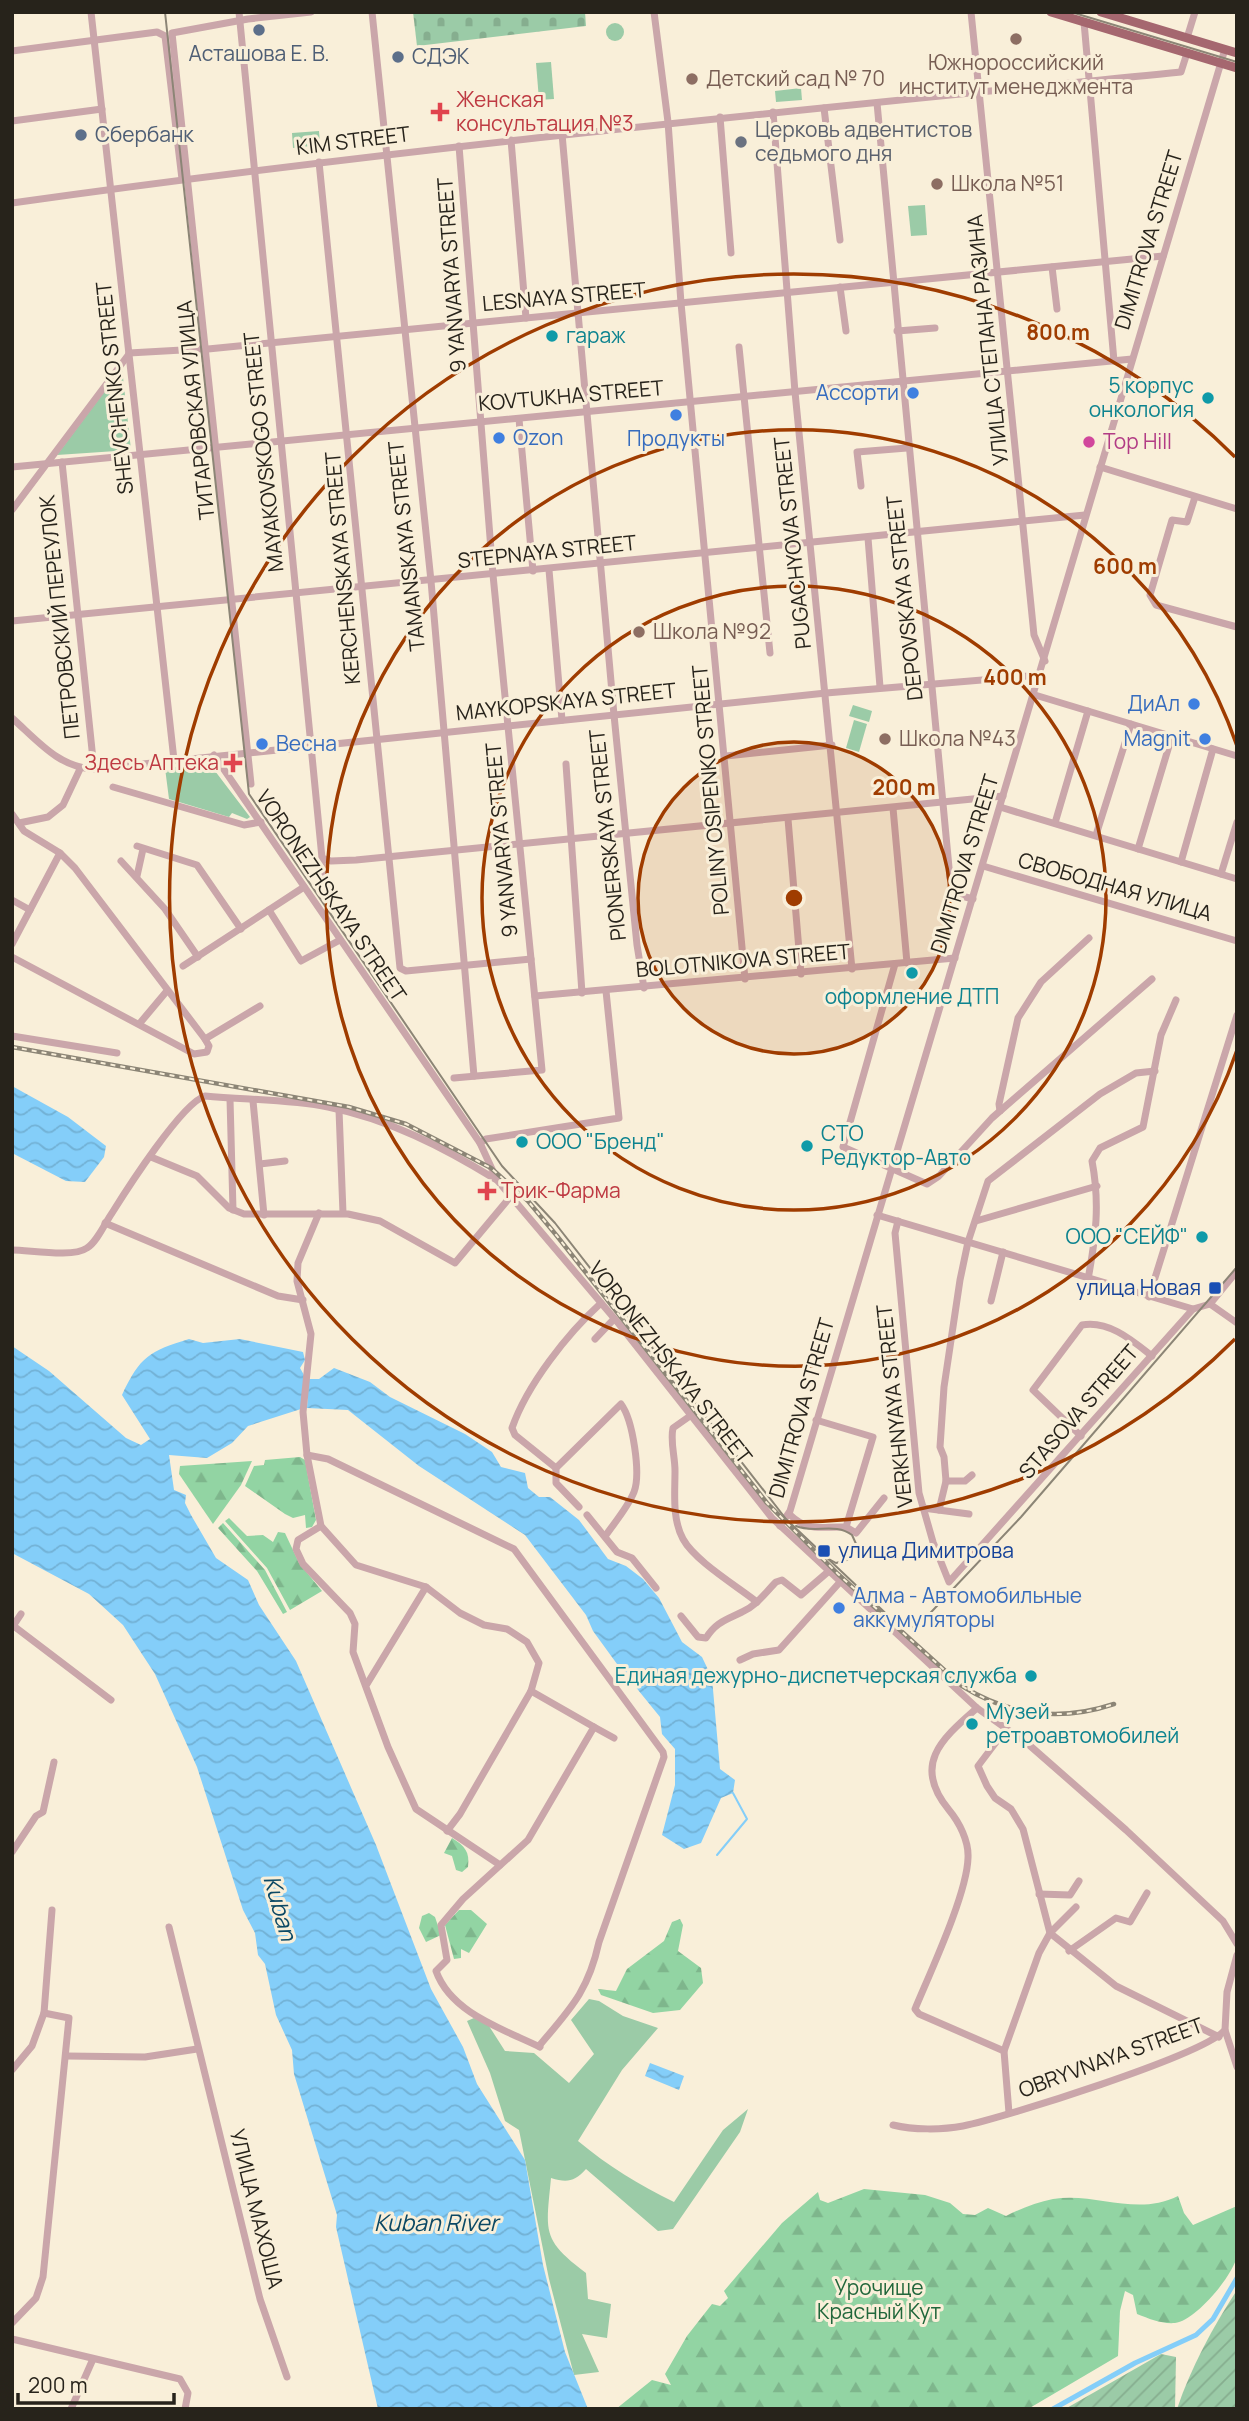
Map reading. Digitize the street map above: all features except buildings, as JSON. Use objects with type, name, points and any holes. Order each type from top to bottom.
[{"type":"main road","points":[[1051,12],[1237,68]]},
{"type":"main road","points":[[1101,12],[1237,53]]},
{"type":"street","name":"SHEVCHENKO STREET","points":[[91,12],[174,760]]},
{"type":"street","name":"MAYAKOVSKOGO STREET","points":[[239,12],[322,858],[322,888]]},
{"type":"street","points":[[12,51],[158,32],[169,34],[311,12]]},
{"type":"street","name":"TAMANSKAYA STREET","points":[[372,12],[413,429],[431,581],[442,732],[474,1076]]},
{"type":"street","name":"POLINY OSIPENKO STREET","points":[[654,12],[668,122],[681,303],[726,756],[745,979]]},
{"type":"street","name":"УЛИЦА СТЕПАНА РАЗИНА","points":[[971,12],[1034,635],[1045,662]]},
{"type":"street","points":[[1187,38],[1195,12]]},
{"type":"street","points":[[1084,22],[1114,361]]},
{"type":"street","name":"ТИТАРОВСКАЯ УЛИЦА","points":[[169,34],[204,349],[218,449],[251,784]]},
{"type":"street","name":"DIMITROVA STREET","points":[[780,1526],[789,1514],[890,1168],[1045,662],[1100,467],[1225,49]]},
{"type":"street","name":"KIM STREET","points":[[12,203],[186,178],[668,122],[1181,72],[1187,53]]},
{"type":"street","name":"DEPOVSKAYA STREET","points":[[877,103],[907,447],[952,887],[958,895],[973,899]]},
{"type":"street","points":[[824,108],[840,240]]},
{"type":"street","points":[[12,121],[102,109]]},
{"type":"street","name":"PUGACHYOVA STREET","points":[[773,112],[795,392],[839,814],[852,969]]},
{"type":"street","points":[[720,117],[731,253]]},
{"type":"street","name":"PIONERSKAYA STREET","points":[[562,134],[576,314],[614,715],[644,988]]},
{"type":"street","points":[[511,140],[526,318]]},
{"type":"street","name":"9 YANVARYA STREET","points":[[459,146],[493,575],[542,1070],[474,1076]]},
{"type":"street","name":"KERCHENSKAYA STREET","points":[[319,162],[348,435],[375,738],[401,971],[464,965]]},
{"type":"street","name":"LESNAYA STREET","points":[[129,353],[338,337],[1163,256]]},
{"type":"street","points":[[1052,267],[1057,309]]},
{"type":"street","points":[[840,287],[846,331]]},
{"type":"street","points":[[897,331],[935,328]]},
{"type":"street","points":[[739,347],[770,653]]},
{"type":"street","points":[[12,510],[129,353]]},
{"type":"street","name":"KOVTUKHA STREET","points":[[12,467],[140,457],[1132,359]]},
{"type":"street","points":[[519,419],[533,571]]},
{"type":"street","name":"DEPOVSKAYA STREET","points":[[860,486],[857,452],[907,447]]},
{"type":"street","name":"ПЕТРОВСКИЙ ПЕРЕУЛОК","points":[[61,462],[94,769]]},
{"type":"street","points":[[1100,467],[1237,509]]},
{"type":"street","points":[[1195,497],[1187,522],[1172,520],[1150,595],[1156,604],[1237,627]]},
{"type":"street","name":"STEPNAYA STREET","points":[[12,621],[362,589],[1086,515]]},
{"type":"street","points":[[868,538],[880,687]]},
{"type":"street","points":[[548,570],[562,720]]},
{"type":"street","name":"MAYKOPSKAYA STREET","points":[[80,769],[880,687],[1041,675]]},
{"type":"street","points":[[1035,695],[1237,756]]},
{"type":"street","points":[[1055,823],[1088,711]]},
{"type":"street","points":[[12,718],[57,757],[80,769]]},
{"type":"street","points":[[1096,835],[1131,724]]},
{"type":"street","points":[[1138,849],[1172,736]]},
{"type":"street","points":[[726,756],[832,745]]},
{"type":"street","points":[[1181,862],[1213,749]]},
{"type":"street","name":"VORONEZHSKAYA STREET","points":[[214,755],[480,1143],[497,1180],[614,1319],[751,1496],[977,1708],[1028,1744],[1126,1830],[1199,1897],[1236,1939]]},
{"type":"street","points":[[566,764],[573,838],[571,866],[582,993]]},
{"type":"street","name":"ПЕТРОВСКИЙ ПЕРЕУЛОК","points":[[19,823],[48,817],[63,805],[80,769]]},
{"type":"street","points":[[113,787],[244,825],[261,822]]},
{"type":"street","points":[[322,858],[331,861],[788,819],[1003,796]]},
{"type":"street","points":[[1000,807],[1237,879]]},
{"type":"street","points":[[894,808],[907,963]]},
{"type":"street","points":[[12,814],[24,831],[60,853],[75,868],[209,1046],[206,1052],[194,1054],[12,957]]},
{"type":"street","points":[[788,819],[801,974]]},
{"type":"street","points":[[1221,874],[1237,822]]},
{"type":"street","points":[[137,876],[140,848],[198,864],[241,929]]},
{"type":"street","points":[[12,944],[60,853]]},
{"type":"street","points":[[121,861],[165,909],[198,957]]},
{"type":"street","name":"СВОБОДНАЯ УЛИЦА","points":[[983,866],[1237,941]]},
{"type":"street","points":[[183,966],[304,887]]},
{"type":"street","points":[[12,900],[30,910]]},
{"type":"street","points":[[269,910],[301,961],[340,940]]},
{"type":"street","points":[[1000,1111],[999,1104],[1018,1018],[1041,982],[1089,938]]},
{"type":"street","name":"BOLOTNIKOVA STREET","points":[[535,996],[955,958]]},
{"type":"street","points":[[464,965],[531,959]]},
{"type":"street","points":[[895,964],[843,1147],[927,1184],[932,1183],[1000,1111],[1152,979]]},
{"type":"street","points":[[480,1143],[486,1139],[619,1118],[606,991]]},
{"type":"street","points":[[140,1023],[166,992]]},
{"type":"street","points":[[1088,1279],[1098,1229],[1097,1186],[1092,1161],[1100,1148],[1143,1127],[1161,1035],[1176,1000]]},
{"type":"street","points":[[205,1039],[260,1006]]},
{"type":"street","points":[[1149,1297],[1237,1015]]},
{"type":"street","points":[[12,1036],[117,1053]]},
{"type":"street","points":[[939,1510],[946,1481],[944,1457],[940,1447],[944,1387],[968,1242],[988,1181],[1100,1094],[1136,1073],[1155,1071]]},
{"type":"street","points":[[454,1078],[474,1076]]},
{"type":"street","points":[[12,1250],[89,1248],[150,1157],[187,1109],[197,1098],[205,1096],[339,1110],[403,1130],[497,1180]]},
{"type":"street","points":[[230,1099],[233,1210]]},
{"type":"street","points":[[253,1101],[264,1215]]},
{"type":"street","points":[[339,1110],[343,1213]]},
{"type":"street","points":[[150,1157],[197,1176],[233,1210],[244,1214],[343,1213],[380,1222],[455,1263],[511,1196]]},
{"type":"street","points":[[260,1164],[285,1161]]},
{"type":"street","points":[[976,1221],[1097,1186]]},
{"type":"street","points":[[319,1213],[298,1263],[298,1281],[311,1334],[303,1412],[307,1455],[321,1526],[356,1564],[426,1587],[460,1613],[484,1625],[507,1629],[527,1642],[539,1663],[531,1690],[460,1814],[447,1831]]},
{"type":"street","points":[[877,1215],[1193,1309],[1210,1304],[1237,1271]]},
{"type":"street","name":"VERKHNYAYA STREET","points":[[898,1221],[895,1233],[916,1468],[923,1507],[949,1582]]},
{"type":"street","points":[[105,1223],[278,1296],[303,1300]]},
{"type":"street","points":[[992,1301],[1003,1252]]},
{"type":"street","points":[[556,1468],[515,1435],[512,1428],[529,1390],[587,1316],[601,1303]]},
{"type":"street","points":[[1210,1304],[1237,1323]]},
{"type":"street","name":"STASOVA STREET","points":[[949,1582],[1193,1309]]},
{"type":"street","points":[[595,1339],[614,1319]]},
{"type":"street","points":[[1081,1436],[1033,1390],[1082,1325],[1089,1323],[1118,1331],[1152,1356]]},
{"type":"street","points":[[579,1507],[556,1483],[556,1468],[621,1404],[627,1413],[634,1441],[635,1486],[606,1535]]},
{"type":"street","points":[[690,1416],[673,1428],[671,1438],[675,1454],[676,1517],[683,1540],[757,1602]]},
{"type":"street","points":[[816,1420],[873,1437],[846,1527]]},
{"type":"street","points":[[307,1455],[328,1459],[514,1549],[663,1752],[664,1756],[583,1993],[540,2047],[465,2010],[441,1983],[436,1971],[447,1960],[441,1925],[528,1840],[594,1727]]},
{"type":"street","points":[[946,1481],[965,1481],[972,1475]]},
{"type":"street","points":[[789,1514],[802,1526],[846,1527],[856,1533],[884,1498]]},
{"type":"street","points":[[923,1507],[969,1514]]},
{"type":"street","points":[[587,1515],[606,1535],[617,1552],[632,1558],[656,1588]]},
{"type":"street","points":[[321,1526],[298,1540],[298,1554],[303,1564],[350,1613],[355,1624],[354,1652],[388,1747],[416,1809],[500,1865]]},
{"type":"street","points":[[681,1616],[694,1628],[698,1637],[706,1638],[718,1623],[757,1602],[776,1582],[782,1580],[801,1595],[828,1571]]},
{"type":"street","points":[[740,1660],[753,1654],[779,1650],[840,1581]]},
{"type":"street","points":[[367,1685],[426,1587]]},
{"type":"street","points":[[21,1615],[14,1626],[111,1700]]},
{"type":"street","points":[[531,1690],[614,1738]]},
{"type":"street","points":[[977,1708],[939,1744],[933,1760],[936,1784],[960,1825],[968,1859],[949,1924],[915,2009],[919,2014],[1004,2051]]},
{"type":"street","points":[[1006,1729],[978,1766],[995,1798],[1011,1809],[1023,1829],[1050,1933]]},
{"type":"street","points":[[12,1852],[36,1816],[43,1812],[54,1762]]},
{"type":"street","points":[[1039,1894],[1070,1895],[1079,1881]]},
{"type":"street","points":[[1069,1951],[1116,1918],[1130,1922],[1147,1893]]},
{"type":"street","points":[[1009,2112],[1004,2051],[1039,1953],[1050,1933],[1076,1907]]},
{"type":"street","points":[[12,2070],[32,2046],[44,2013],[52,1910]]},
{"type":"street","name":"УЛИЦА МАХОША","points":[[169,1927],[197,2049],[257,2277],[260,2299],[287,2377]]},
{"type":"street","name":"OBRYVNAYA STREET","points":[[1050,1933],[1069,1951],[1116,1986],[1219,2037]]},
{"type":"street","points":[[1237,1955],[1227,1992],[1225,2030],[1237,2067]]},
{"type":"street","points":[[12,2323],[36,2298],[43,2277],[67,2056],[69,2018],[44,2013]]},
{"type":"street","points":[[1219,2037],[1225,2030]]},
{"type":"street","name":"OBRYVNAYA STREET","points":[[893,2125],[903,2128],[961,2126],[1192,2051],[1219,2037]]},
{"type":"street","points":[[67,2056],[145,2057],[197,2049]]},
{"type":"street","points":[[12,2339],[180,2379],[188,2393],[184,2409]]},
{"type":"street","points":[[71,2409],[93,2359]]},
{"type":"green space","points":[[413,12],[585,12],[586,26],[417,46]]},
{"type":"green space","points":[[615,23],[621,26],[624,32],[621,38],[615,41],[609,38],[606,32],[609,26]]},
{"type":"green space","points":[[551,62],[554,99],[539,100],[536,63]]},
{"type":"green space","points":[[801,88],[802,100],[776,102],[775,91]]},
{"type":"green space","points":[[319,131],[320,145],[293,148],[292,133]]},
{"type":"green space","points":[[925,205],[927,235],[911,236],[908,206]]},
{"type":"green space","points":[[122,368],[131,450],[57,455]]},
{"type":"green space","points":[[853,705],[872,711],[869,722],[849,716]]},
{"type":"green space","points":[[854,720],[867,724],[859,752],[846,748]]},
{"type":"green space","points":[[203,764],[215,771],[250,817],[247,819],[232,813],[229,817],[169,799],[165,768]]},
{"type":"green space","points":[[300,1457],[305,1460],[316,1520],[312,1527],[306,1528],[305,1515],[293,1518],[245,1486],[254,1466],[264,1465],[265,1460]]},
{"type":"green space","points":[[252,1461],[241,1485],[213,1524],[179,1474],[180,1466]]},
{"type":"green space","points":[[229,1518],[247,1536],[263,1535],[273,1542],[278,1532],[285,1533],[299,1563],[322,1591],[290,1610],[267,1568],[225,1521]]},
{"type":"green space","points":[[223,1523],[265,1570],[287,1612],[283,1614],[257,1571],[218,1528]]},
{"type":"green space","points":[[452,1838],[467,1853],[468,1867],[462,1872],[456,1870],[452,1856],[444,1853]]},
{"type":"green space","points":[[459,1910],[471,1910],[487,1924],[469,1953],[461,1949],[461,1958],[454,1959],[445,1925]]},
{"type":"green space","points":[[429,1913],[435,1917],[441,1935],[426,1942],[419,1928],[422,1916]]},
{"type":"green space","points":[[680,1919],[683,1925],[678,1951],[701,1968],[703,1983],[680,2010],[653,2013],[601,1995],[598,1989],[616,1991],[627,1969],[664,1941],[672,1922]]},
{"type":"green space","points":[[589,1999],[599,2001],[623,2016],[658,2028],[622,2070],[578,2141],[612,2167],[674,2202],[723,2130],[748,2109],[740,2132],[673,2229],[658,2231],[586,2169],[570,2180],[551,2178],[548,2223],[554,2242],[586,2273],[588,2299],[611,2304],[607,2338],[582,2334],[599,2372],[574,2375],[549,2279],[519,2130],[505,2121],[490,2073],[467,2021],[474,2018],[489,2026],[505,2051],[534,2053],[569,2083],[594,2054],[571,2020]]},
{"type":"green space","name":"Урочище Красный Кут","points":[[864,2189],[925,2195],[950,2203],[963,2214],[975,2215],[988,2208],[1006,2216],[1053,2199],[1147,2204],[1178,2196],[1184,2213],[1193,2225],[1237,2206],[1237,2256],[1228,2275],[1212,2296],[1193,2314],[1175,2323],[1160,2322],[1137,2314],[1133,2295],[1125,2291],[1120,2311],[1118,2356],[1028,2409],[616,2409],[652,2380],[671,2385],[665,2374],[687,2336],[712,2304],[720,2306],[728,2298],[724,2291],[782,2223],[818,2192],[820,2200],[828,2203]]},
{"type":"green space","points":[[1237,2290],[1237,2409],[1177,2409],[1203,2348]]},
{"type":"green space","points":[[1161,2354],[1176,2357],[1175,2409],[1065,2409]]},
{"type":"water","points":[[12,1086],[68,1117],[106,1146],[104,1157],[85,1182],[66,1181],[12,1153]]},
{"type":"water","name":"Kuban River","points":[[189,1339],[203,1343],[240,1339],[303,1352],[305,1360],[300,1368],[304,1375],[301,1409],[248,1426],[232,1443],[207,1458],[169,1455],[174,1490],[186,1495],[185,1503],[216,1558],[248,1580],[259,1605],[296,1661],[376,1845],[431,1989],[463,2047],[477,2084],[525,2160],[543,2265],[565,2352],[588,2409],[378,2409],[336,2227],[337,2215],[294,2074],[292,2050],[276,2015],[265,1964],[258,1955],[255,1933],[243,1910],[197,1767],[155,1674],[123,1625],[89,1594],[12,1553],[12,1346],[49,1371],[126,1438],[141,1445],[150,1439],[122,1395],[135,1371],[148,1357],[165,1347]]},
{"type":"water","points":[[334,1368],[370,1382],[390,1397],[465,1434],[492,1452],[501,1467],[525,1473],[528,1488],[539,1497],[550,1497],[579,1520],[608,1559],[626,1566],[643,1579],[659,1598],[682,1642],[702,1657],[712,1678],[720,1769],[735,1780],[733,1793],[721,1798],[701,1843],[684,1849],[662,1835],[675,1785],[675,1749],[662,1734],[660,1717],[617,1664],[593,1631],[586,1615],[525,1535],[419,1466],[348,1410],[307,1408],[309,1379],[319,1379]]},
{"type":"water","points":[[650,2063],[684,2076],[679,2090],[645,2076]]},
{"type":"waterway","points":[[717,1855],[747,1819],[733,1793]]},
{"type":"waterway","points":[[1053,2409],[1135,2363],[1196,2335],[1213,2319],[1237,2278]]},
{"type":"tram line","points":[[165,12],[249,794],[502,1166],[555,1223],[786,1519],[897,1624],[908,1628],[918,1626],[1021,1517],[1237,1267]]},
{"type":"tram line","points":[[1071,12],[1237,62]]},
{"type":"tram line","points":[[796,1526],[839,1529],[852,1535],[857,1546],[850,1559],[836,1563],[827,1558]]},
{"type":"railway","points":[[12,1047],[349,1107],[406,1124],[491,1168],[528,1201],[557,1236],[767,1503],[838,1574],[962,1686],[998,1704],[1036,1713],[1074,1713],[1114,1704]]},
{"type":"place","name":"Асташова Е. В.","points":[[259,30]]},
{"type":"place","name":"Южнороссийский институт менеджмента","points":[[1016,39]]},
{"type":"place","name":"СДЭК","points":[[398,57]]},
{"type":"place","name":"Детский сад № 70","points":[[692,79]]},
{"type":"place","name":"Женская консультация №3","points":[[440,112]]},
{"type":"place","name":"Сбербанк","points":[[81,135]]},
{"type":"place","name":"Церковь адвентистов седьмого дня","points":[[741,142]]},
{"type":"place","name":"Школа №51","points":[[937,184]]},
{"type":"place","name":"гараж","points":[[552,336]]},
{"type":"place","name":"Ассорти","points":[[913,393]]},
{"type":"place","name":"5 корпус онкология","points":[[1208,398]]},
{"type":"place","name":"Продукты","points":[[676,415]]},
{"type":"place","name":"Ozon","points":[[499,438]]},
{"type":"place","name":"Top Hill","points":[[1089,442]]},
{"type":"place","name":"Школа №92","points":[[639,632]]},
{"type":"place","name":"ДиАл","points":[[1194,704]]},
{"type":"place","name":"Школа №43","points":[[885,739]]},
{"type":"place","name":"Magnit","points":[[1205,739]]},
{"type":"place","name":"Весна","points":[[262,744]]},
{"type":"place","name":"Здесь Аптека","points":[[233,763]]},
{"type":"place","name":"оформление ДТП","points":[[912,973]]},
{"type":"place","name":"ООО \"Бренд\"","points":[[522,1142]]},
{"type":"place","name":"СТО Редуктор-Авто","points":[[807,1146]]},
{"type":"place","name":"Трик-Фарма","points":[[487,1191]]},
{"type":"place","name":"ООО \"СЕЙФ\"","points":[[1202,1237]]},
{"type":"place","name":"улица Новая","points":[[1215,1288]]},
{"type":"place","name":"улица Димитрова","points":[[824,1551]]},
{"type":"place","name":"Алма - Автомобильные аккумуляторы","points":[[839,1608]]},
{"type":"place","name":"Единая дежурно-диспетчерская служба","points":[[1031,1676]]},
{"type":"place","name":"Музей ретроавтомобилей","points":[[972,1724]]},
{"type":"water label","name":"Kuban","points":[[280,1908]]}]
